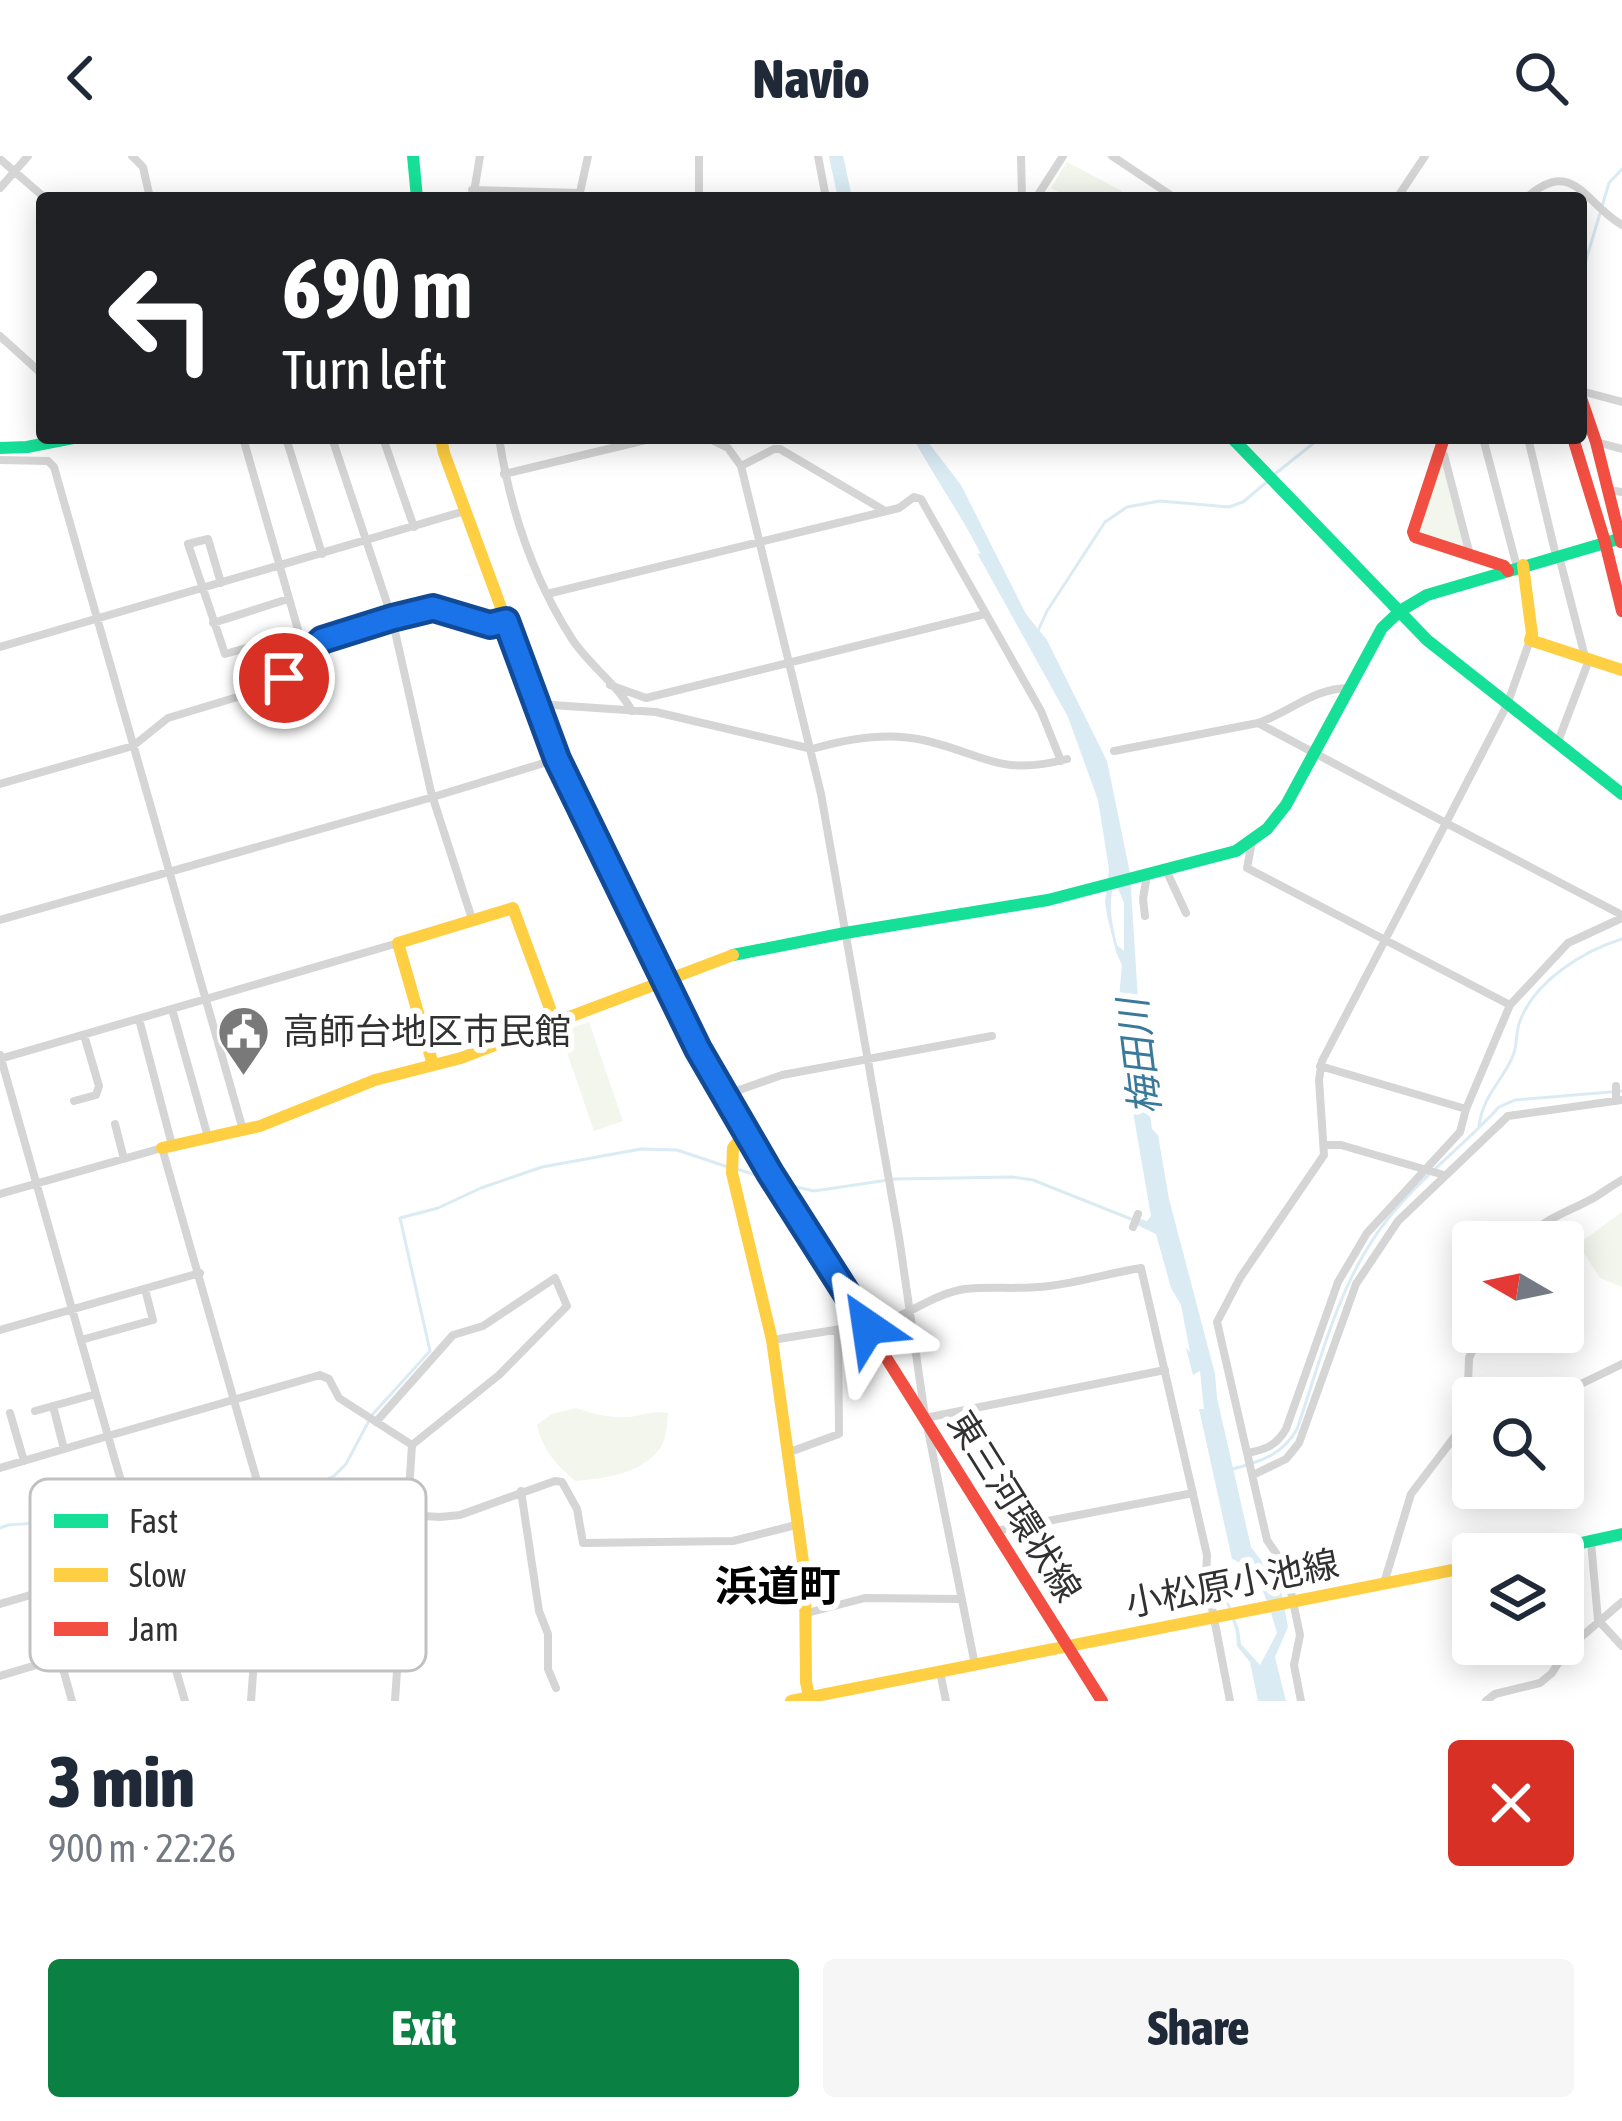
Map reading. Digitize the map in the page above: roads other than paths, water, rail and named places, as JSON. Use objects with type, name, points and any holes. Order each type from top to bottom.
[{"type":"street","points":[[0,188],[28,156]]},
{"type":"street","points":[[132,156],[143,166],[149,192]]},
{"type":"street","points":[[413,156],[416,192]]},
{"type":"street","points":[[472,192],[479,156]]},
{"type":"street","points":[[580,192],[588,156]]},
{"type":"street","points":[[699,156],[699,192]]},
{"type":"street","points":[[818,156],[825,192]]},
{"type":"street","points":[[1021,156],[1022,192]]},
{"type":"street","points":[[1040,192],[1063,156]]},
{"type":"street","points":[[1112,156],[1166,192]]},
{"type":"street","points":[[1401,192],[1425,156]]},
{"type":"street","points":[[0,159],[38,192]]},
{"type":"street","points":[[1532,192],[1543,182],[1563,181],[1585,192]]},
{"type":"street","points":[[1587,194],[1622,225]]},
{"type":"street","points":[[0,336],[36,369]]},
{"type":"street","points":[[1587,395],[1622,402]]},
{"type":"street","points":[[1587,413],[1615,491],[1622,611]]},
{"type":"street","points":[[1596,442],[1622,448]]},
{"type":"street","points":[[0,448],[42,444]]},
{"type":"street","points":[[244,444],[305,654]]},
{"type":"street","points":[[288,444],[322,554]]},
{"type":"street","points":[[334,444],[392,618],[433,797],[472,920]]},
{"type":"street","points":[[385,444],[414,527]]},
{"type":"street","name":"東三河環状線","points":[[442,444],[557,759],[724,1096],[1102,1701]]},
{"type":"street","points":[[500,444],[510,501],[547,594],[572,638],[632,711]]},
{"type":"street","points":[[504,474],[629,444]]},
{"type":"street","points":[[720,444],[741,466],[812,749],[888,1174],[925,1418],[975,1665]]},
{"type":"street","points":[[1238,444],[1458,667],[1622,794]]},
{"type":"street","points":[[1442,444],[1414,537],[1516,568]]},
{"type":"street","points":[[1442,444],[1470,555]]},
{"type":"street","points":[[1301,1701],[1294,1665],[1300,1636],[1286,1568],[1267,1540],[1216,1322],[1240,1278],[1324,1155],[1321,1066],[1507,705],[1532,634],[1485,444]]},
{"type":"street","points":[[1529,444],[1587,659],[1557,744]]},
{"type":"street","points":[[1577,444],[1617,541]]},
{"type":"street","points":[[741,466],[779,449],[885,511]]},
{"type":"street","points":[[0,460],[49,461],[53,467],[243,1130]]},
{"type":"street","points":[[537,704],[656,712],[812,749],[894,738],[922,740],[1001,765],[1026,767],[1064,760],[922,500],[914,497],[899,508],[547,594]]},
{"type":"street","points":[[0,647],[466,511]]},
{"type":"street","points":[[220,583],[208,539],[188,544],[228,655],[298,633]]},
{"type":"street","points":[[0,1194],[301,1111],[364,1084],[461,1058],[722,957],[1048,900],[1223,855],[1252,842],[1279,816],[1375,639],[1400,611],[1427,595],[1617,541]]},
{"type":"street","points":[[213,623],[289,599]]},
{"type":"street","points":[[0,784],[134,746],[168,718],[284,678],[322,640],[433,608],[490,625],[506,621]]},
{"type":"street","points":[[610,685],[646,698],[985,614]]},
{"type":"street","points":[[1530,640],[1622,670]]},
{"type":"street","points":[[1114,751],[1258,723],[1316,693],[1348,688]]},
{"type":"street","points":[[1258,723],[1622,917]]},
{"type":"street","points":[[0,920],[557,759]]},
{"type":"street","points":[[1252,842],[1247,868],[1510,1005]]},
{"type":"street","points":[[1166,870],[1186,913]]},
{"type":"street","points":[[1145,916],[1147,875]]},
{"type":"street","points":[[120,1479],[0,1058],[513,908],[555,1022]]},
{"type":"street","points":[[1250,1463],[1279,1441],[1286,1429],[1319,1330],[1366,1233],[1460,1132],[1510,1005],[1568,943],[1622,917]]},
{"type":"street","points":[[398,943],[433,1065]]},
{"type":"street","points":[[172,1009],[208,1138]]},
{"type":"street","points":[[139,1019],[167,1146],[257,1479]]},
{"type":"street","points":[[74,1101],[96,1095],[99,1087],[83,1035]]},
{"type":"street","points":[[724,1096],[782,1075],[992,1036]]},
{"type":"street","points":[[1321,1066],[1466,1109]]},
{"type":"street","points":[[1250,1463],[1286,1459],[1299,1442],[1356,1284],[1398,1221],[1508,1115],[1619,1100],[1616,1086]]},
{"type":"street","points":[[115,1124],[124,1159]]},
{"type":"street","points":[[746,1133],[734,1148],[732,1167],[772,1340],[805,1576],[810,1700]]},
{"type":"street","points":[[1325,1145],[1341,1145],[1444,1174]]},
{"type":"street","points":[[1548,1221],[1622,1180]]},
{"type":"street","points":[[1132,1227],[1138,1214]]},
{"type":"street","points":[[772,1340],[868,1327],[968,1289],[1048,1286],[1141,1268],[1207,1555],[1206,1577],[1218,1617],[1230,1701]]},
{"type":"street","points":[[0,1330],[200,1273]]},
{"type":"street","points":[[372,1420],[453,1335],[483,1326],[556,1278],[567,1306],[499,1375],[412,1445],[409,1479]]},
{"type":"street","points":[[81,1340],[153,1320],[145,1289]]},
{"type":"street","points":[[787,1453],[839,1434],[838,1330]]},
{"type":"street","points":[[1584,1382],[1622,1364]]},
{"type":"street","points":[[925,1418],[1165,1370]]},
{"type":"street","points":[[0,1468],[320,1375],[340,1398],[412,1445]]},
{"type":"street","points":[[35,1411],[96,1394]]},
{"type":"street","points":[[53,1406],[64,1449]]},
{"type":"street","points":[[10,1413],[24,1461]]},
{"type":"street","points":[[1383,1584],[1411,1494],[1452,1440]]},
{"type":"street","points":[[426,1516],[460,1515],[555,1480],[562,1482],[577,1509],[583,1543],[733,1540],[796,1525]]},
{"type":"street","points":[[521,1491],[539,1611],[548,1634],[548,1669],[556,1688]]},
{"type":"street","points":[[996,1531],[1193,1493]]},
{"type":"street","points":[[1584,1543],[1622,1534]]},
{"type":"street","points":[[1591,1542],[1598,1620],[1622,1645]]},
{"type":"street","name":"小松原小池線","points":[[791,1701],[1452,1570]]},
{"type":"street","points":[[0,1604],[30,1595]]},
{"type":"street","points":[[807,1613],[865,1598],[960,1599]]},
{"type":"street","points":[[1486,1701],[1495,1694],[1540,1683],[1567,1648],[1622,1602]]},
{"type":"street","points":[[0,1676],[30,1667]]},
{"type":"street","points":[[64,1671],[72,1701]]},
{"type":"street","points":[[176,1671],[185,1701]]},
{"type":"street","points":[[251,1701],[253,1671]]},
{"type":"street","points":[[395,1701],[397,1671]]},
{"type":"street","points":[[940,1672],[946,1701]]},
{"type":"water","points":[[917,444],[930,444],[961,485],[1107,761],[1130,873],[1141,1047],[1152,1129],[1158,1135],[1169,1199],[1215,1374],[1251,1547],[1280,1585],[1288,1627],[1275,1657],[1286,1701],[1258,1701],[1250,1662],[1237,1646],[1223,1593],[1230,1582],[1226,1595],[1241,1644],[1260,1665],[1277,1633],[1257,1580],[1232,1559],[1199,1409],[1204,1409],[1200,1371],[1193,1375],[1181,1305],[1171,1288],[1156,1234],[1137,1225],[1151,1216],[1122,1048],[1122,965],[1105,902],[1109,869],[1098,800],[1068,717]],"holes":[[[1115,881],[1124,903],[1124,951],[1117,945],[1112,921]]]},
{"type":"waterway","name":"梅田川","points":[[836,156],[844,192]]},
{"type":"waterway","points":[[1587,257],[1609,183],[1622,169]]},
{"type":"waterway","points":[[1275,474],[1312,444]]},
{"type":"waterway","points":[[1037,633],[1105,522],[1127,507],[1160,501],[1229,507],[1243,502],[1268,481]]},
{"type":"waterway","points":[[1479,1126],[1488,1099],[1514,1054],[1527,1006],[1577,960],[1622,939]]},
{"type":"waterway","points":[[1233,1469],[1270,1456],[1291,1438],[1359,1263],[1385,1222],[1432,1171],[1499,1107],[1515,1100],[1622,1091]]},
{"type":"waterway","points":[[327,1479],[346,1464],[372,1415],[430,1351],[400,1218],[542,1167],[641,1149],[677,1150],[728,1167]]},
{"type":"waterway","points":[[737,1169],[768,1179]]},
{"type":"waterway","points":[[783,1184],[814,1191],[895,1179],[1012,1177],[1033,1180],[1136,1221]]},
{"type":"waterway","points":[[0,1528],[30,1523]]},
{"type":"place","name":"高師台地区市民館","points":[[244,1077]]},
{"type":"district","name":"浜道町","points":[[778,1586]]}]
